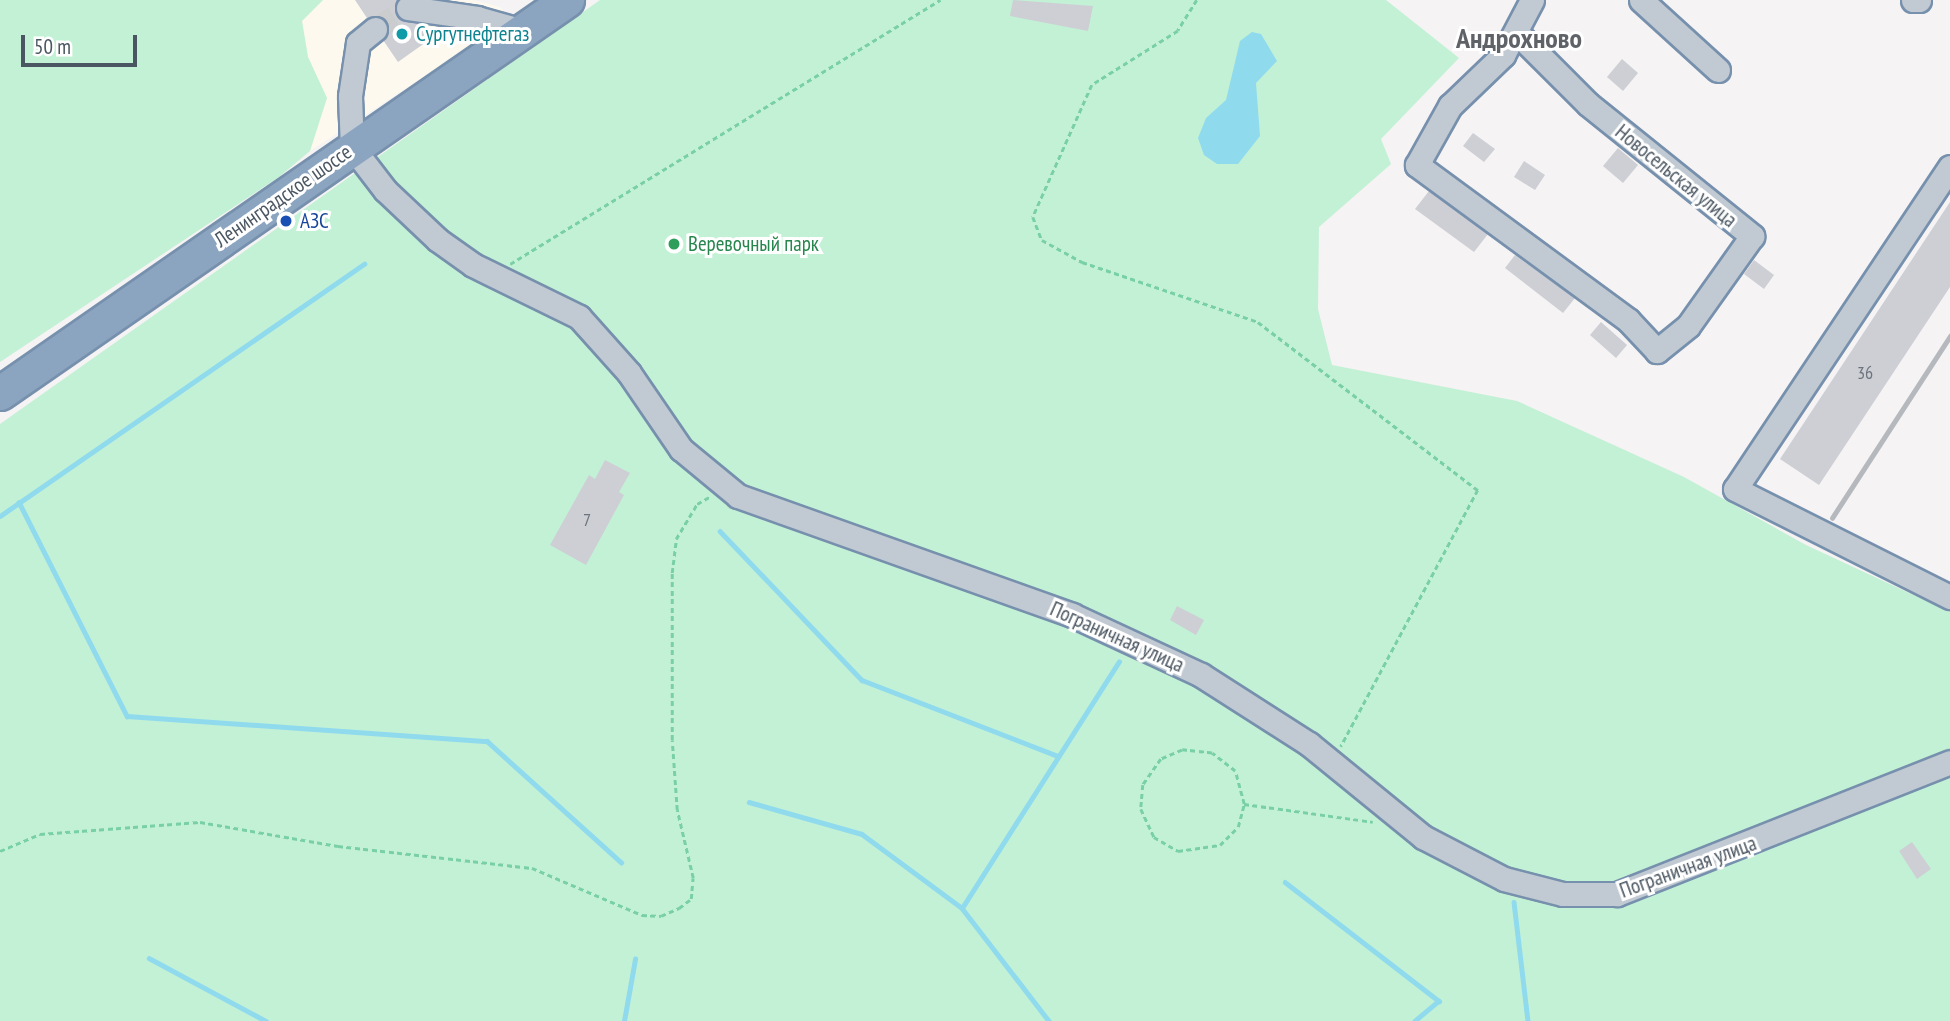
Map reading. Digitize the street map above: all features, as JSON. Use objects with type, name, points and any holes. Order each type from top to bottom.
[{"type":"highway","name":"Ленинградское шоссе","points":[[0,393],[567,0]]},
{"type":"street","points":[[1517,33],[1532,0]]},
{"type":"street","points":[[1641,0],[1718,70]]},
{"type":"street","points":[[1913,0],[1919,0]]},
{"type":"street","points":[[408,8],[466,16],[523,32]]},
{"type":"street","points":[[352,147],[350,96],[358,43],[375,29]]},
{"type":"street","name":"Новосельская улица","points":[[1517,33],[1588,104],[1752,236],[1688,326],[1657,351],[1628,320],[1417,165],[1450,106],[1503,55],[1517,33]]},
{"type":"street","name":"Пограничная улица","points":[[352,147],[385,190],[438,240],[493,274],[579,317],[629,373],[673,440],[738,496],[1109,631],[1201,675],[1333,762],[1434,843],[1531,890],[1590,897],[1665,880],[1950,762]]},
{"type":"street","points":[[1950,167],[1735,489],[1950,597]]},
{"type":"path","points":[[493,274],[940,0]]},
{"type":"path","points":[[1197,0],[1178,31],[1092,85],[1033,217],[1042,240],[1082,262],[1258,322],[1478,490],[1333,762]]},
{"type":"path","points":[[0,851],[40,834],[200,822],[338,846],[532,868],[642,915],[661,916],[680,908],[691,899],[693,878],[677,810],[671,740],[676,539],[705,498],[738,496]]},
{"type":"path","points":[[1182,750],[1212,753],[1235,771],[1244,804],[1238,827],[1220,845],[1198,852],[1178,851],[1154,837],[1141,809],[1143,785],[1161,760],[1182,750]]},
{"type":"path","points":[[1244,804],[1377,822]]},
{"type":"shaded area","name":"Сургутнефтегаз","points":[[323,0],[474,0],[500,7],[511,20],[310,151],[327,98],[308,57],[302,21]]},
{"type":"green space","points":[[0,0],[323,0],[302,21],[308,57],[327,98],[310,151],[279,177],[0,362]]},
{"type":"green space","points":[[600,0],[1386,0],[1459,58],[1381,139],[1391,164],[1319,227],[1318,309],[1332,365],[1517,401],[1684,477],[1806,545],[1950,612],[1950,1021],[0,1021],[0,424]]},
{"type":"water","points":[[1252,32],[1261,34],[1277,61],[1256,83],[1260,136],[1238,164],[1217,164],[1204,155],[1198,138],[1206,118],[1226,100],[1240,41]]},
{"type":"building","name":"Сургутнефтегаз","points":[[355,0],[397,0],[399,18],[418,24],[429,40],[398,62],[383,40],[386,21],[367,18]]},
{"type":"building","points":[[1013,0],[1093,6],[1088,31],[1010,16]]},
{"type":"building","points":[[1622,59],[1638,73],[1623,91],[1607,77]]},
{"type":"building","points":[[1473,133],[1495,149],[1484,162],[1463,146]]},
{"type":"building","points":[[1618,148],[1638,165],[1623,183],[1603,166]]},
{"type":"building","points":[[1524,161],[1545,175],[1535,190],[1514,177]]},
{"type":"building","points":[[1429,191],[1488,234],[1474,252],[1415,209]]},
{"type":"building","points":[[1950,202],[1950,287],[1819,485],[1780,459]]},
{"type":"building","points":[[1515,255],[1575,298],[1563,313],[1505,268]]},
{"type":"building","points":[[1754,260],[1774,275],[1764,289],[1744,274]]},
{"type":"building","points":[[1601,322],[1627,345],[1616,358],[1590,335]]},
{"type":"building","points":[[605,460],[630,473],[619,492],[624,495],[586,565],[550,545],[589,475],[595,479]]},
{"type":"building","points":[[1177,606],[1204,620],[1196,635],[1170,620]]},
{"type":"building","points":[[1912,842],[1931,869],[1917,879],[1899,851]]},
{"type":"waterway","points":[[0,516],[364,264]]},
{"type":"waterway","points":[[19,502],[127,716],[487,741],[621,862]]},
{"type":"waterway","points":[[720,531],[862,680],[1058,756]]},
{"type":"waterway","points":[[962,908],[1119,662]]},
{"type":"waterway","points":[[749,802],[862,834],[962,908],[1049,1021]]},
{"type":"waterway","points":[[1285,882],[1439,1001],[1415,1021]]},
{"type":"waterway","points":[[1514,902],[1528,1021]]},
{"type":"waterway","points":[[149,958],[266,1021]]},
{"type":"waterway","points":[[624,1021],[635,959]]},
{"type":"tunnel","points":[[375,29],[408,8]]},
{"type":"railway","points":[[1832,518],[1950,336]]},
{"type":"place","name":"Сургутнефтегаз","points":[[402,34]]},
{"type":"place","name":"АЗС","points":[[286,221]]},
{"type":"place","name":"Веревочный парк","points":[[674,244]]},
{"type":"district","name":"Андрохново","points":[[1519,38]]}]
